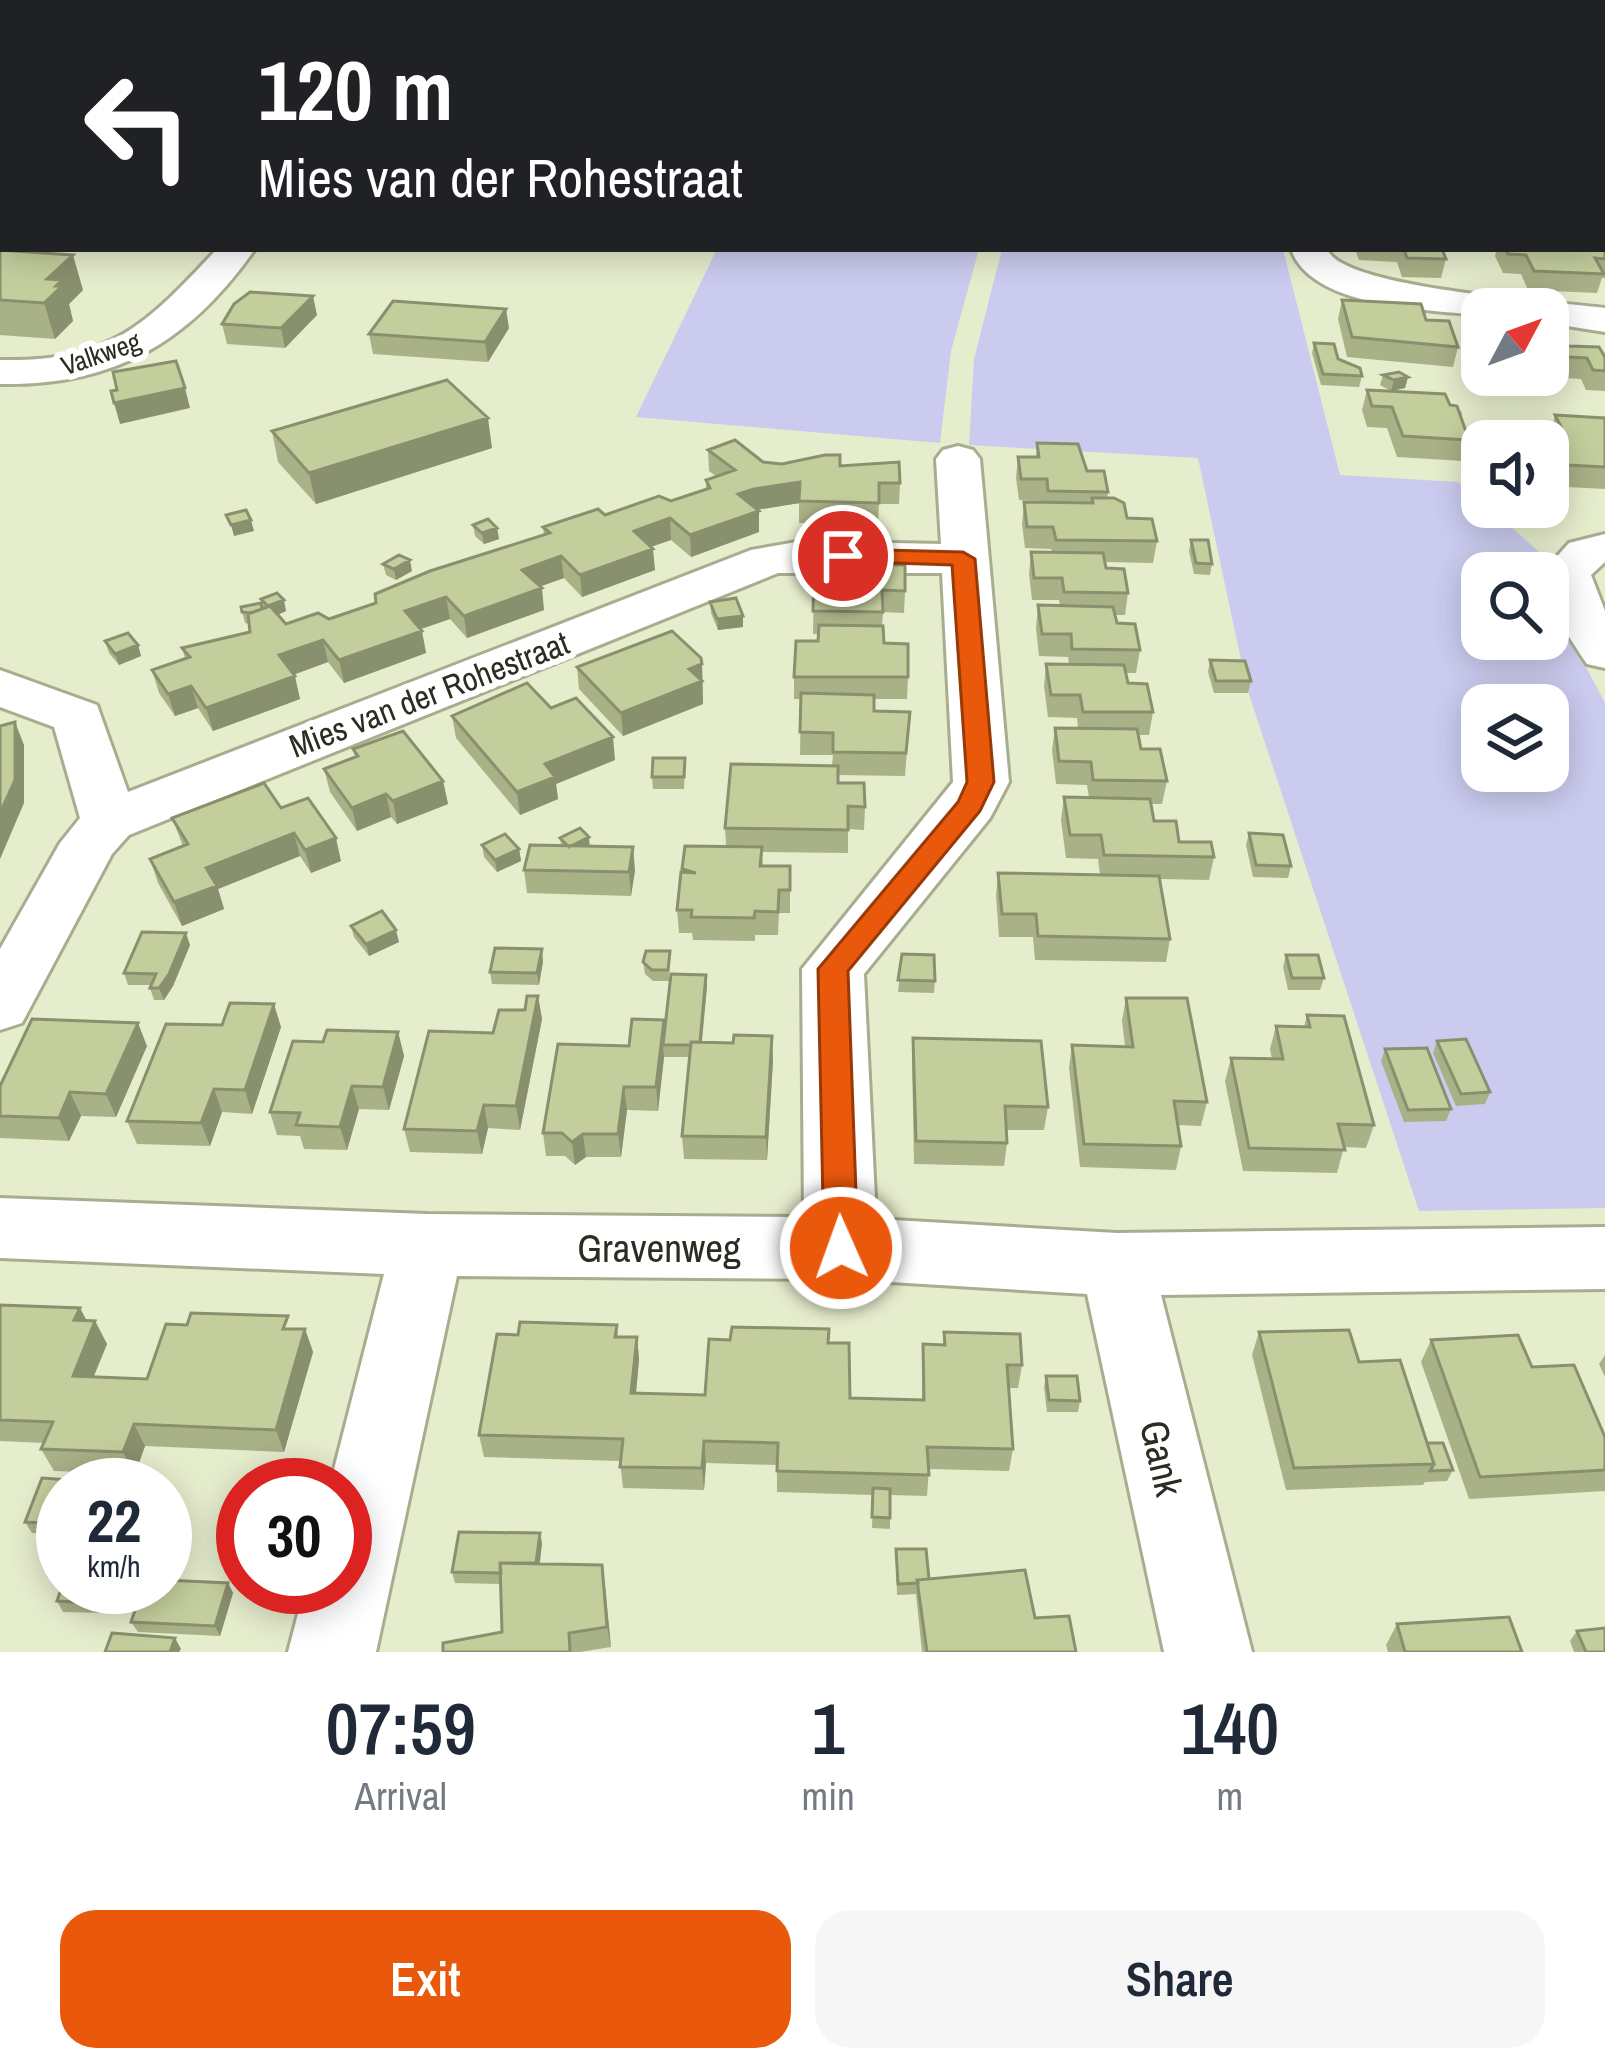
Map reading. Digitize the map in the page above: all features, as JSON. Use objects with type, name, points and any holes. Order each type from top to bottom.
[{"type":"street","name":"Valkweg","points":[[0,372],[69,370],[144,342],[165,328],[234,252]]},
{"type":"street","points":[[1310,252],[1325,273],[1366,286],[1461,300]]},
{"type":"street","points":[[1569,315],[1605,320]]},
{"type":"street","points":[[841,1248],[833,969],[970,805],[981,782],[958,459]]},
{"type":"street","points":[[1605,548],[1586,553],[1567,573],[1572,596],[1605,652]]},
{"type":"street","name":"Mies van der Rohestraat","points":[[109,822],[768,560],[802,555],[963,559]]},
{"type":"street","points":[[0,686],[38,705],[78,717],[109,822],[89,843],[0,1006]]},
{"type":"street","name":"Gravenweg","points":[[0,1228],[428,1245],[841,1248],[1118,1264],[1605,1258]]},
{"type":"street","points":[[332,1652],[428,1245]]},
{"type":"street","name":"Gank","points":[[1118,1264],[1208,1652]]},
{"type":"shaded area","points":[[716,252],[978,252],[951,351],[940,443],[636,417]]},
{"type":"shaded area","points":[[1001,252],[1284,252],[1340,475],[1458,482],[1461,528],[1512,528],[1539,552],[1461,552],[1461,660],[1569,660],[1569,635],[1605,703],[1605,1208],[1419,1211],[1247,688],[1198,458],[969,445],[974,359]]},
{"type":"building","points":[[0,252],[73,255],[47,279],[62,280],[56,286],[62,286],[44,303],[0,300]]},
{"type":"building","points":[[1405,252],[1443,252],[1446,259],[1407,258]]},
{"type":"building","points":[[1605,252],[1605,259],[1595,258],[1604,274],[1534,271],[1526,255],[1508,254]]},
{"type":"building","points":[[250,292],[313,296],[281,328],[222,324],[234,304]]},
{"type":"building","points":[[1342,300],[1421,304],[1426,320],[1449,321],[1458,347],[1352,337]]},
{"type":"building","points":[[393,301],[506,309],[485,342],[369,334]]},
{"type":"building","points":[[1314,343],[1334,344],[1338,359],[1360,368],[1362,376],[1323,374]]},
{"type":"building","points":[[1569,346],[1599,347],[1605,371],[1593,370],[1587,358],[1569,357]]},
{"type":"building","points":[[176,361],[185,388],[114,403],[113,372]]},
{"type":"building","points":[[1399,372],[1408,377],[1394,380],[1383,375]]},
{"type":"building","points":[[447,380],[488,418],[309,473],[272,431]]},
{"type":"building","points":[[1367,390],[1445,394],[1462,420],[1461,440],[1403,436],[1392,407],[1372,406]]},
{"type":"building","points":[[1555,415],[1605,418],[1605,467],[1569,465],[1569,420],[1558,420]]},
{"type":"building","points":[[735,440],[763,462],[782,464],[840,455],[840,466],[899,462],[900,483],[879,483],[879,503],[799,501],[800,482],[738,494],[759,511],[690,535],[670,518],[634,531],[653,549],[580,575],[561,556],[522,570],[542,588],[464,616],[446,597],[405,611],[422,631],[339,660],[323,640],[279,655],[295,676],[206,708],[191,686],[168,694],[152,670],[190,657],[182,648],[250,632],[248,614],[270,606],[286,624],[318,613],[329,619],[376,603],[375,594],[430,571],[550,533],[543,527],[598,509],[605,515],[659,496],[671,501],[710,488],[706,480],[735,470],[708,450]]},
{"type":"building","points":[[1037,443],[1078,444],[1087,471],[1104,471],[1108,492],[1048,491],[1047,479],[1021,479],[1018,457],[1039,457]]},
{"type":"building","points":[[1092,498],[1124,503],[1127,518],[1152,519],[1157,541],[1056,540],[1053,527],[1027,527],[1024,502],[1093,503]]},
{"type":"building","points":[[246,510],[251,520],[231,525],[226,515]]},
{"type":"building","points":[[488,519],[497,528],[482,533],[473,525]]},
{"type":"building","points":[[1191,540],[1208,540],[1212,564],[1196,563]]},
{"type":"building","points":[[1031,552],[1103,553],[1106,568],[1124,569],[1128,593],[1064,592],[1062,578],[1034,578]]},
{"type":"building","points":[[399,555],[410,560],[394,569],[383,564]]},
{"type":"building","points":[[837,564],[905,565],[905,591],[882,590],[883,612],[813,611],[814,576],[837,577]]},
{"type":"building","points":[[277,593],[284,600],[268,606],[261,599]]},
{"type":"building","points":[[736,598],[743,616],[717,619],[710,602]]},
{"type":"building","points":[[261,603],[262,609],[242,612],[241,607]]},
{"type":"building","points":[[1038,605],[1113,607],[1117,623],[1135,624],[1140,650],[1072,649],[1071,634],[1042,634]]},
{"type":"building","points":[[819,625],[883,626],[884,643],[908,644],[908,677],[794,677],[796,641],[818,641]]},
{"type":"building","points":[[672,631],[701,658],[702,664],[689,669],[702,681],[621,713],[577,667]]},
{"type":"building","points":[[128,633],[138,645],[115,654],[105,641]]},
{"type":"building","points":[[1210,660],[1245,661],[1251,681],[1216,681]]},
{"type":"building","points":[[1046,664],[1124,665],[1128,683],[1147,684],[1153,712],[1083,712],[1080,695],[1051,695]]},
{"type":"building","points":[[527,683],[551,708],[576,698],[613,737],[545,764],[555,777],[517,792],[452,716]]},
{"type":"building","points":[[801,693],[874,695],[874,711],[910,712],[906,753],[833,752],[833,733],[800,732]]},
{"type":"building","points":[[15,722],[15,780],[0,813],[0,726]]},
{"type":"building","points":[[1055,728],[1137,729],[1141,749],[1160,749],[1167,781],[1093,780],[1091,762],[1059,761]]},
{"type":"building","points":[[403,731],[443,781],[393,801],[386,794],[352,808],[324,769],[358,756],[353,749]]},
{"type":"building","points":[[653,758],[685,758],[684,777],[652,777]]},
{"type":"building","points":[[731,764],[838,766],[838,783],[864,783],[865,807],[848,806],[848,830],[725,828]]},
{"type":"building","points":[[264,783],[281,808],[308,798],[336,838],[305,850],[294,833],[206,868],[217,886],[174,902],[150,859],[188,844],[172,818]]},
{"type":"building","points":[[1064,797],[1150,799],[1154,821],[1176,821],[1179,842],[1211,842],[1214,857],[1104,855],[1101,835],[1070,835]]},
{"type":"building","points":[[580,828],[589,837],[569,847],[560,838]]},
{"type":"building","points":[[1249,833],[1283,835],[1291,866],[1256,865]]},
{"type":"building","points":[[505,834],[519,849],[495,860],[482,845]]},
{"type":"building","points":[[530,845],[633,847],[629,872],[524,870]]},
{"type":"building","points":[[685,846],[762,847],[760,866],[790,866],[790,890],[779,890],[778,912],[755,911],[754,918],[691,917],[692,910],[677,910],[681,872],[696,873],[682,869]]},
{"type":"building","points":[[998,873],[1159,876],[1170,939],[1038,936],[1036,914],[1002,914]]},
{"type":"building","points":[[382,911],[396,930],[366,944],[351,926]]},
{"type":"building","points":[[142,932],[186,933],[159,988],[150,988],[156,974],[124,973]]},
{"type":"building","points":[[495,948],[542,949],[537,973],[490,972]]},
{"type":"building","points":[[646,951],[670,951],[668,970],[652,970],[643,962]]},
{"type":"building","points":[[902,954],[934,955],[935,981],[898,980]]},
{"type":"building","points":[[1286,955],[1318,955],[1324,978],[1292,978]]},
{"type":"building","points":[[671,974],[706,975],[700,1042],[663,1045]]},
{"type":"building","points":[[527,996],[538,996],[516,1106],[484,1105],[477,1131],[404,1129],[429,1031],[493,1033],[499,1010],[525,1010]]},
{"type":"building","points":[[1126,998],[1187,998],[1207,1102],[1174,1101],[1181,1146],[1084,1144],[1072,1045],[1133,1047]]},
{"type":"building","points":[[230,1003],[274,1004],[245,1090],[214,1089],[201,1123],[127,1121],[166,1024],[222,1025]]},
{"type":"building","points":[[1307,1015],[1344,1016],[1374,1125],[1338,1124],[1345,1150],[1249,1148],[1231,1058],[1283,1059],[1276,1026],[1310,1027]]},
{"type":"building","points":[[32,1019],[138,1023],[106,1094],[70,1092],[59,1118],[0,1116],[0,1086]]},
{"type":"building","points":[[632,1019],[664,1020],[656,1087],[624,1087],[618,1134],[583,1134],[572,1142],[562,1133],[543,1133],[558,1044],[629,1046]]},
{"type":"building","points":[[327,1030],[398,1032],[383,1087],[352,1086],[340,1127],[296,1125],[300,1113],[270,1112],[293,1041],[323,1042]]},
{"type":"building","points":[[734,1035],[772,1036],[766,1137],[682,1136],[691,1042],[733,1043]]},
{"type":"building","points":[[913,1038],[1041,1041],[1048,1107],[1005,1106],[1007,1143],[916,1141]]},
{"type":"building","points":[[1466,1039],[1490,1092],[1461,1094],[1437,1041]]},
{"type":"building","points":[[1427,1048],[1451,1109],[1408,1110],[1385,1049]]},
{"type":"building","points":[[0,1305],[80,1308],[74,1320],[95,1321],[73,1376],[147,1379],[166,1324],[187,1325],[191,1313],[288,1316],[283,1329],[305,1329],[276,1430],[134,1424],[123,1452],[41,1449],[53,1422],[0,1420]]},
{"type":"building","points":[[520,1322],[617,1325],[615,1337],[637,1337],[631,1393],[705,1395],[709,1339],[730,1340],[732,1327],[829,1329],[828,1343],[849,1343],[850,1398],[924,1400],[923,1344],[945,1345],[944,1332],[1020,1334],[1022,1365],[1007,1365],[1013,1449],[927,1447],[929,1475],[777,1471],[778,1443],[704,1441],[702,1468],[620,1467],[623,1439],[479,1435],[497,1334],[518,1335]]},
{"type":"building","points":[[1349,1330],[1359,1362],[1400,1360],[1434,1464],[1294,1468],[1259,1332]]},
{"type":"building","points":[[1518,1335],[1532,1367],[1574,1365],[1605,1437],[1605,1470],[1480,1477],[1431,1340]]},
{"type":"building","points":[[1046,1376],[1077,1376],[1080,1401],[1049,1400]]},
{"type":"building","points":[[1427,1443],[1443,1443],[1453,1470],[1430,1471],[1434,1464]]},
{"type":"building","points":[[873,1488],[890,1489],[890,1518],[872,1517]]},
{"type":"building","points":[[36,1494],[36,1523],[25,1522]]},
{"type":"building","points":[[459,1532],[540,1533],[536,1563],[500,1563],[501,1573],[452,1572]]},
{"type":"building","points":[[896,1549],[926,1549],[929,1579],[898,1584]]},
{"type":"building","points":[[500,1563],[602,1565],[607,1627],[569,1633],[570,1652],[443,1652],[443,1643],[502,1632]]},
{"type":"building","points":[[1025,1570],[1035,1618],[1069,1616],[1076,1652],[927,1652],[917,1580]]},
{"type":"building","points":[[192,1581],[216,1582],[215,1626],[131,1622],[134,1614],[192,1614]]},
{"type":"building","points":[[1509,1617],[1522,1652],[1405,1652],[1397,1624]]},
{"type":"building","points":[[1605,1628],[1605,1652],[1586,1652],[1577,1631]]},
{"type":"building","points":[[112,1633],[175,1638],[170,1652],[105,1652]]},
{"type":"route","points":[[841,1248],[833,969],[970,805],[981,782],[963,559],[843,556]]}]
